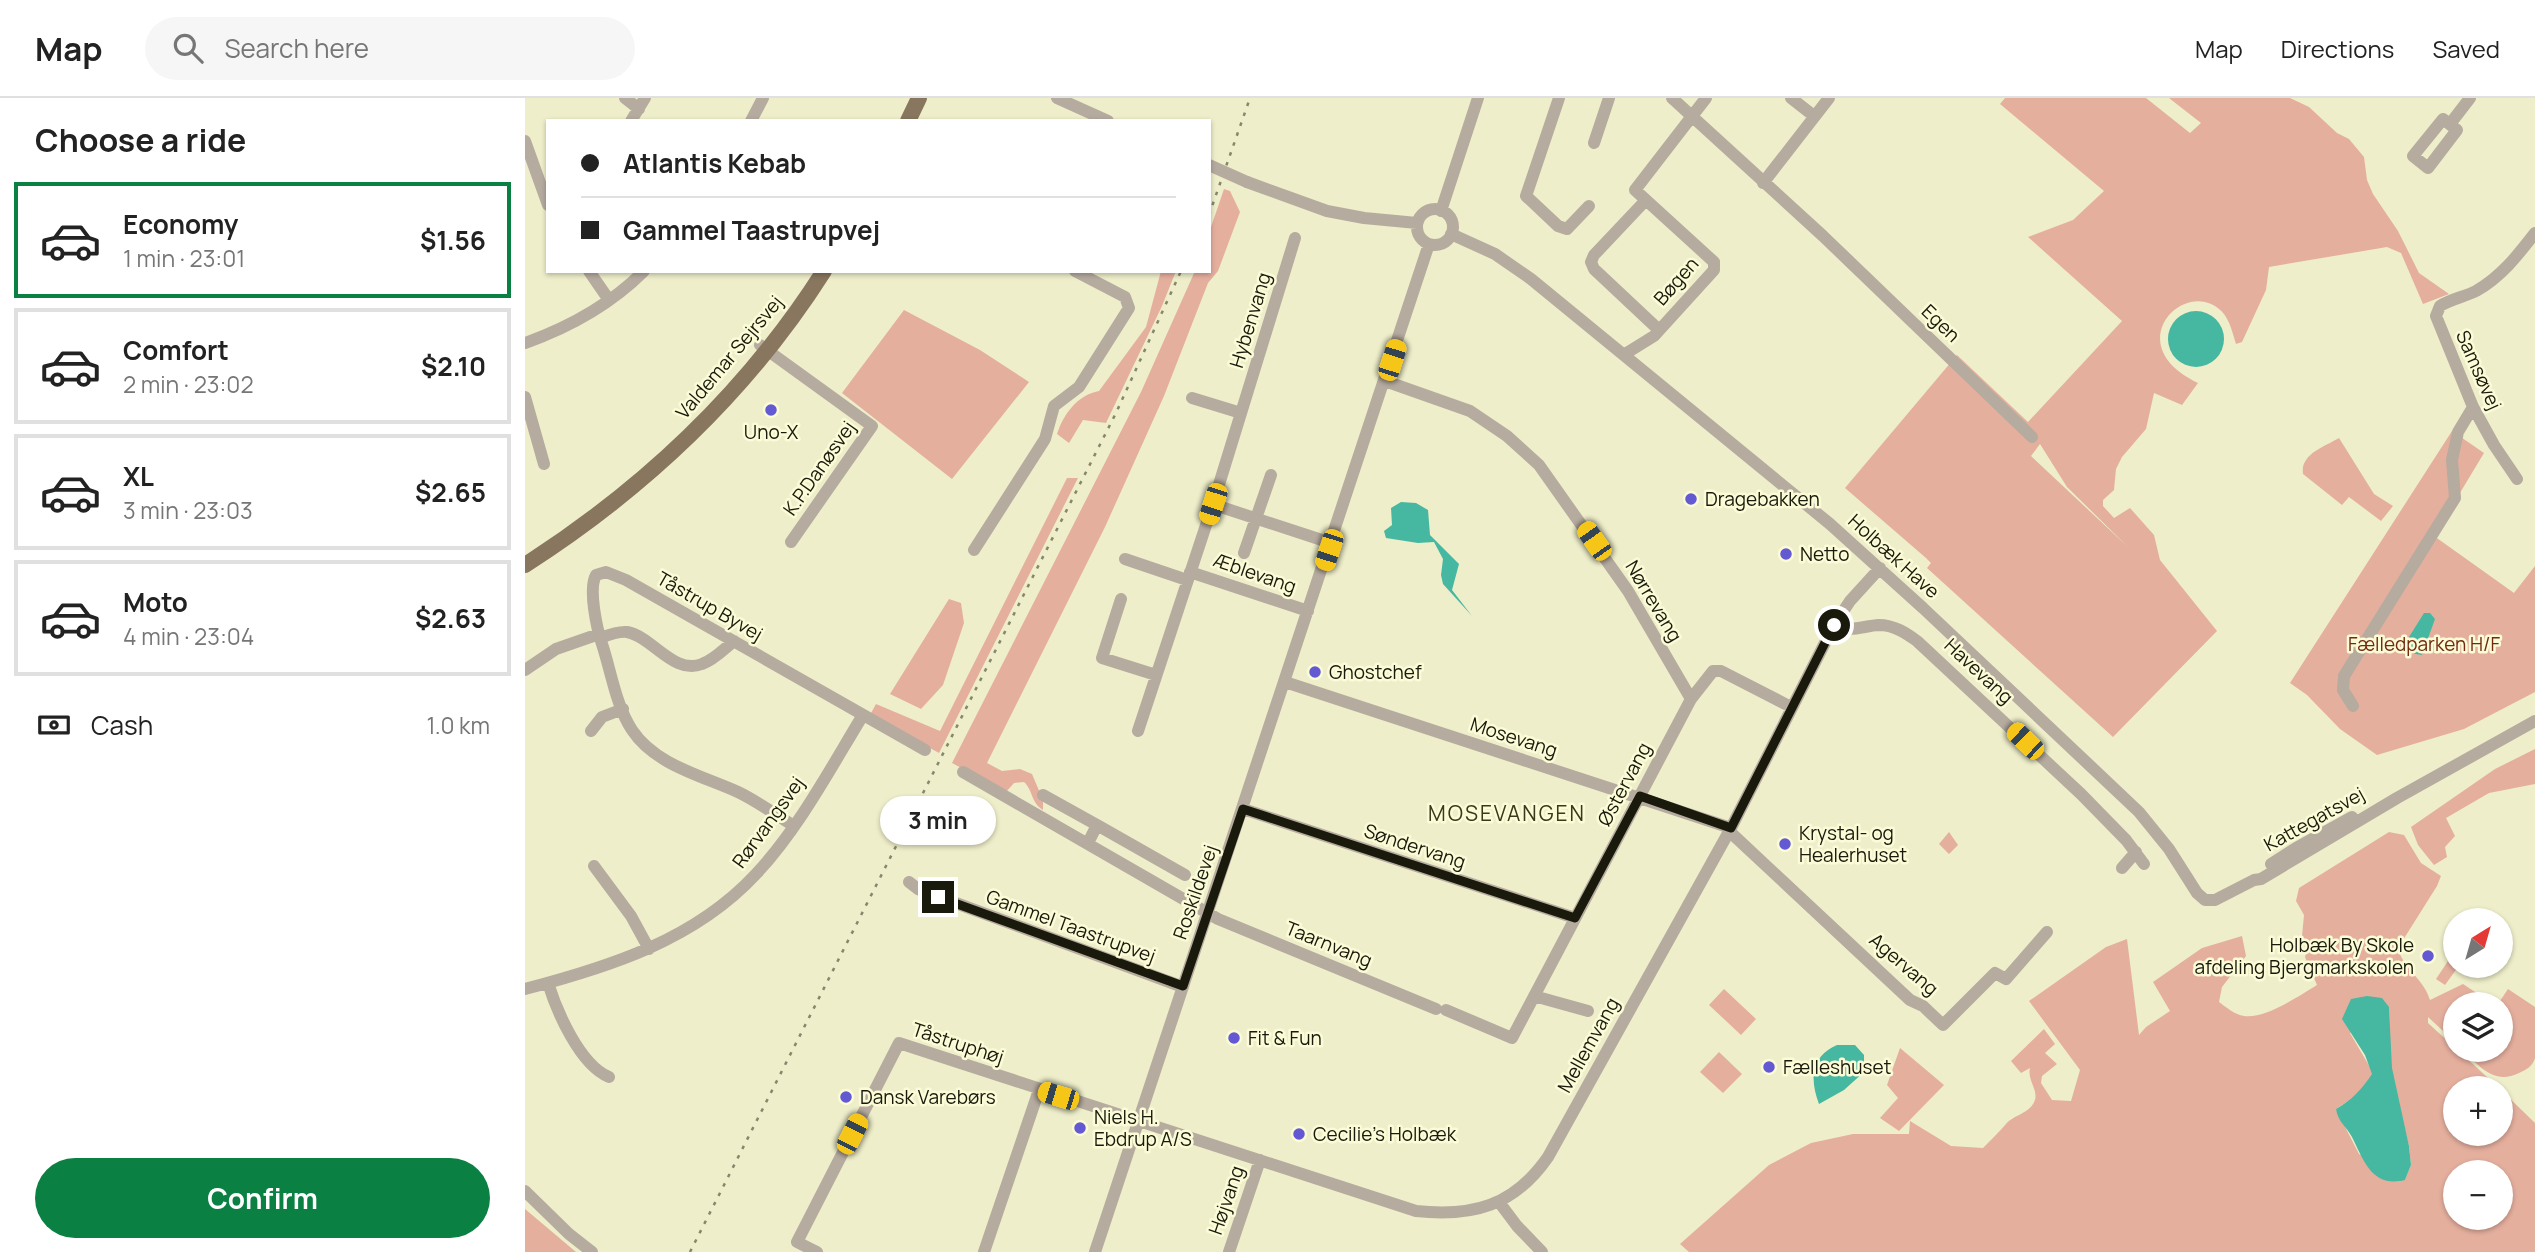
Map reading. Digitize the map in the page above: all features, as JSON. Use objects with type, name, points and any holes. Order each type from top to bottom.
[{"type":"main road","points":[[901,119],[911,98]]},
{"type":"main road","points":[[909,119],[919,98]]},
{"type":"main road","name":"Valdemar Sejrsvej","points":[[525,554],[564,529],[639,470],[706,410],[764,348],[814,273]]},
{"type":"main road","name":"Valdemar Sejrsvej","points":[[525,565],[569,537],[646,478],[711,415],[822,273]]},
{"type":"street","points":[[625,98],[638,109]]},
{"type":"street","points":[[752,119],[763,98]]},
{"type":"street","points":[[1057,98],[1086,116]]},
{"type":"street","points":[[1441,211],[1478,98]]},
{"type":"street","points":[[1559,98],[1527,196],[1558,226],[1567,229],[1589,206]]},
{"type":"street","points":[[1594,143],[1609,98]]},
{"type":"street","name":"Egen","points":[[1672,98],[1823,236],[2032,437]]},
{"type":"street","points":[[1647,200],[1635,190],[1706,98]]},
{"type":"street","points":[[1791,98],[1814,117]]},
{"type":"street","points":[[1763,183],[1829,98]]},
{"type":"street","points":[[2450,124],[2470,98]]},
{"type":"street","points":[[525,141],[546,199]]},
{"type":"street","points":[[1211,166],[1327,211],[1370,219],[1417,223]]},
{"type":"street","name":"Bøgen","points":[[1625,354],[1659,330],[1713,272],[1715,265],[1647,200],[1594,255],[1591,262],[1594,269],[1659,330]]},
{"type":"street","points":[[1441,211],[1451,220],[1451,234],[1442,243],[1430,244],[1421,238],[1417,223],[1424,213],[1441,211]]},
{"type":"street","name":"Samsøvej","points":[[2517,479],[2473,407],[2437,322],[2438,309],[2446,302],[2472,293],[2497,276],[2535,233]]},
{"type":"street","name":"Holbæk Have","points":[[1451,234],[1476,244],[1515,267],[1625,354],[1880,568],[2134,807],[2164,844],[2197,893],[2205,900]]},
{"type":"street","name":"Hybenvang","points":[[1138,731],[1189,576],[1217,505],[1241,413],[1295,238]]},
{"type":"street","name":"Roskildevej","points":[[1095,1252],[1430,244]]},
{"type":"street","points":[[590,273],[609,300]]},
{"type":"street","points":[[525,343],[571,324],[609,300],[642,273]]},
{"type":"street","points":[[974,550],[1045,439],[1052,408],[1079,387],[1129,308],[1125,297],[1079,273]]},
{"type":"street","name":"K.P.Danøsvej","points":[[764,348],[871,426],[791,542]]},
{"type":"street","name":"Nørrevang","points":[[1385,382],[1470,411],[1507,436],[1539,465],[1628,591],[1691,699]]},
{"type":"street","points":[[525,397],[544,464]]},
{"type":"street","points":[[1192,398],[1241,413]]},
{"type":"street","points":[[2353,706],[2344,694],[2344,676],[2455,498],[2452,460],[2458,432],[2473,407]]},
{"type":"street","points":[[1244,553],[1271,475]]},
{"type":"street","points":[[1217,505],[1331,543]]},
{"type":"street","points":[[1125,559],[1189,576]]},
{"type":"street","name":"Mellemvang","points":[[1139,1122],[1416,1211],[1444,1214],[1470,1212],[1499,1202],[1531,1179],[1548,1157],[1730,829],[1834,625],[1850,601],[1880,568]]},
{"type":"street","name":"Tåstrup Byvej","points":[[794,826],[741,793],[666,760],[636,735],[622,709],[599,636],[592,584],[596,575],[603,572],[626,580],[925,750]]},
{"type":"street","name":"Æblevang","points":[[1189,576],[1308,611]]},
{"type":"street","points":[[1121,600],[1102,658],[1156,675]]},
{"type":"street","name":"Havevang","points":[[1834,625],[1848,630],[1879,625],[1893,627],[1917,641],[2081,794],[2144,864]]},
{"type":"street","points":[[525,670],[556,649],[619,632],[631,633],[677,663],[692,666],[707,662],[734,641]]},
{"type":"street","name":"Østervang","points":[[1441,1010],[1511,1038],[1691,699],[1716,670],[1791,707]]},
{"type":"street","name":"Mosevang","points":[[1285,682],[1640,796],[1730,829]]},
{"type":"street","points":[[591,731],[605,715],[622,709]]},
{"type":"street","name":"Rørvangsvej","points":[[525,989],[620,961],[684,932],[711,914],[738,892],[769,859],[794,826],[863,715]]},
{"type":"street","name":"Kattegatsvej","points":[[2205,900],[2217,899],[2268,875],[2397,798],[2535,722]]},
{"type":"street","name":"Taarnvang","points":[[963,772],[1209,913],[1441,1010]]},
{"type":"street","points":[[1043,795],[1185,874]]},
{"type":"street","name":"Kattegatsvej","points":[[2254,880],[2258,874],[2296,848],[2350,818],[2397,798]]},
{"type":"street","name":"Søndervang","points":[[1243,809],[1575,918]]},
{"type":"street","points":[[1087,844],[1097,825]]},
{"type":"street","name":"Agervang","points":[[1730,829],[1910,1000],[1923,1006],[1943,1025],[1995,973],[2006,979],[2047,932]]},
{"type":"street","points":[[2122,868],[2136,852]]},
{"type":"street","points":[[594,866],[628,912],[649,949]]},
{"type":"street","name":"Gammel Taastrupvej","points":[[909,882],[918,890],[1183,986]]},
{"type":"street","points":[[548,983],[558,1011],[574,1041],[598,1073],[609,1077]]},
{"type":"street","points":[[1534,996],[1588,1012]]},
{"type":"street","name":"Tåstruphøj","points":[[817,1252],[797,1242],[898,1043],[1139,1122]]},
{"type":"street","points":[[984,1252],[1039,1090]]},
{"type":"street","name":"Højvang","points":[[1229,1252],[1260,1160]]},
{"type":"street","points":[[525,1191],[569,1234],[592,1252]]},
{"type":"street","points":[[1499,1202],[1542,1252]]},
{"type":"green space","points":[[2005,98],[2146,98],[2190,133],[2201,123],[2169,98],[2290,98],[2309,107],[2337,133],[2349,139],[2364,157],[2367,180],[2373,194],[2398,231],[2419,273],[2449,294],[2423,304],[2401,253],[2387,247],[2269,267],[2266,290],[2242,342],[2236,344],[2226,317],[2209,303],[2193,302],[2179,307],[2167,318],[2161,333],[2162,350],[2174,367],[2198,383],[2182,405],[2154,393],[2146,429],[2122,457],[2116,469],[2114,490],[2103,500],[2103,506],[2114,518],[2130,508],[2154,535],[2160,560],[2217,631],[2113,737],[1927,568],[1931,563],[1926,558],[1845,488],[1957,355],[2028,422],[2122,321],[2028,237],[2073,220],[2104,191],[2000,104]],"holes":[[[2040,444],[2067,487],[2129,548],[2031,456]]]},
{"type":"green space","points":[[1224,189],[1230,191],[1240,212],[1218,271],[1208,283],[1164,396],[1105,527],[987,763],[1002,771],[1020,769],[1032,774],[1043,800],[1043,810],[1036,804],[1024,782],[1014,783],[1006,792],[952,763],[1141,392],[1194,273],[1211,273],[1211,227]]},
{"type":"green space","points":[[1160,273],[1175,273],[1106,423],[1083,420],[1069,443],[1057,434],[1063,420],[1078,401],[1099,391],[1146,327]]},
{"type":"green space","points":[[904,310],[980,350],[1029,382],[952,479],[842,393]]},
{"type":"green space","name":"Fælledparken H/F","points":[[2452,431],[2484,453],[2434,536],[2514,593],[2535,566],[2535,692],[2464,729],[2377,755],[2340,729],[2307,695],[2290,683]]},
{"type":"green space","points":[[2339,438],[2374,494],[2393,506],[2381,521],[2349,497],[2342,505],[2303,474],[2305,461],[2309,456]]},
{"type":"green space","points":[[1067,478],[1078,478],[939,753],[870,715],[876,704],[940,731]]},
{"type":"green space","points":[[949,599],[961,603],[964,623],[943,685],[921,709],[890,694]]},
{"type":"green space","points":[[2535,749],[2535,784],[2489,793],[2446,818],[2455,836],[2445,847],[2447,857],[2434,865],[2418,845],[2411,827],[2495,769]]},
{"type":"green space","points":[[1949,832],[1958,845],[1949,854],[1939,844]]},
{"type":"green space","points":[[2389,832],[2404,835],[2421,863],[2441,876],[2398,948],[2430,1000],[2443,994],[2443,1031],[2428,1017],[2428,1023],[2443,1037],[2443,1062],[2471,1062],[2486,1076],[2443,1076],[2443,1146],[2513,1146],[2513,1102],[2535,1123],[2535,1252],[1689,1252],[1680,1244],[1769,1165],[1811,1143],[1853,1134],[1909,1134],[1910,1121],[1951,1146],[1983,1148],[2010,1121],[2033,1105],[2036,1096],[2030,1068],[2021,1073],[2011,1061],[2044,1029],[2055,1044],[2045,1053],[2057,1064],[2042,1076],[2041,1083],[2052,1100],[2071,1101],[2080,1070],[2029,1001],[2106,947],[2127,939],[2139,1035],[2170,1011],[2153,982],[2202,948],[2242,936],[2246,956],[2222,987],[2219,1002],[2237,1014],[2252,1016],[2292,1000],[2317,985],[2305,957],[2307,949],[2302,936],[2304,915],[2296,901],[2299,888]],"holes":[[[2389,1007],[2387,1090],[2401,1114],[2409,1146],[2411,1165],[2405,1180],[2359,1154],[2336,1109],[2378,1081],[2350,1033]]]},
{"type":"green space","points":[[2443,968],[2443,978],[2450,978],[2445,985],[2436,979]]},
{"type":"green space","points":[[2463,984],[2475,992],[2446,992]]},
{"type":"green space","points":[[1724,989],[1756,1019],[1741,1035],[1709,1005]]},
{"type":"green space","points":[[2513,992],[2535,1007],[2535,1058],[2524,1071],[2510,1076],[2488,1072],[2475,1062],[2513,1062]]},
{"type":"green space","points":[[1900,1048],[1944,1085],[1899,1131],[1880,1118],[1898,1098],[1887,1085]]},
{"type":"green space","points":[[1719,1052],[1742,1074],[1723,1093],[1700,1072]]},
{"type":"green space","points":[[525,1209],[576,1252],[525,1252]]},
{"type":"water","points":[[2196,311],[2207,313],[2216,319],[2222,328],[2222,350],[2216,359],[2207,365],[2196,367],[2185,365],[2176,359],[2170,350],[2168,339],[2170,328],[2176,319],[2185,313]]},
{"type":"water","points":[[1401,502],[1416,503],[1428,510],[1430,535],[1459,564],[1452,590],[1472,616],[1443,584],[1443,559],[1434,542],[1418,543],[1386,538],[1384,531],[1392,525],[1391,508]]},
{"type":"water","points":[[2424,613],[2430,613],[2435,619],[2422,655],[2410,653],[2409,637]]},
{"type":"water","points":[[2367,996],[2382,998],[2389,1007],[2392,1068],[2411,1165],[2405,1180],[2384,1180],[2371,1170],[2340,1121],[2336,1109],[2356,1094],[2372,1074],[2365,1055],[2342,1019],[2351,999]]},
{"type":"water","points":[[1837,1045],[1855,1045],[1864,1055],[1864,1072],[1844,1090],[1819,1104],[1814,1086],[1817,1063],[1828,1050]]},
{"type":"railway","points":[[1211,209],[1250,98]]},
{"type":"railway","points":[[690,1252],[1116,413],[1180,273]]},
{"type":"place","name":"Uno-X","points":[[771,410]]},
{"type":"place","name":"Dragebakken","points":[[1691,499]]},
{"type":"place","name":"Netto","points":[[1786,554]]},
{"type":"place","name":"Ghostchef","points":[[1315,672]]},
{"type":"place","name":"Krystal- og Healerhuset","points":[[1785,844]]},
{"type":"place","name":"Holbæk By Skole afdeling Bjergmarkskolen","points":[[2428,956]]},
{"type":"place","name":"Fit & Fun","points":[[1234,1038]]},
{"type":"place","name":"Fælleshuset","points":[[1769,1067]]},
{"type":"place","name":"Dansk Varebørs","points":[[846,1097]]},
{"type":"place","name":"Niels H. Ebdrup A/S","points":[[1080,1128]]},
{"type":"place","name":"Cecilie's Holbæk","points":[[1299,1134]]},
{"type":"district","name":"MOSEVANGEN","points":[[1507,813]]},
{"type":"route","points":[[938,897],[1183,986],[1243,809],[1575,918],[1640,796],[1731,828],[1834,625]]}]
